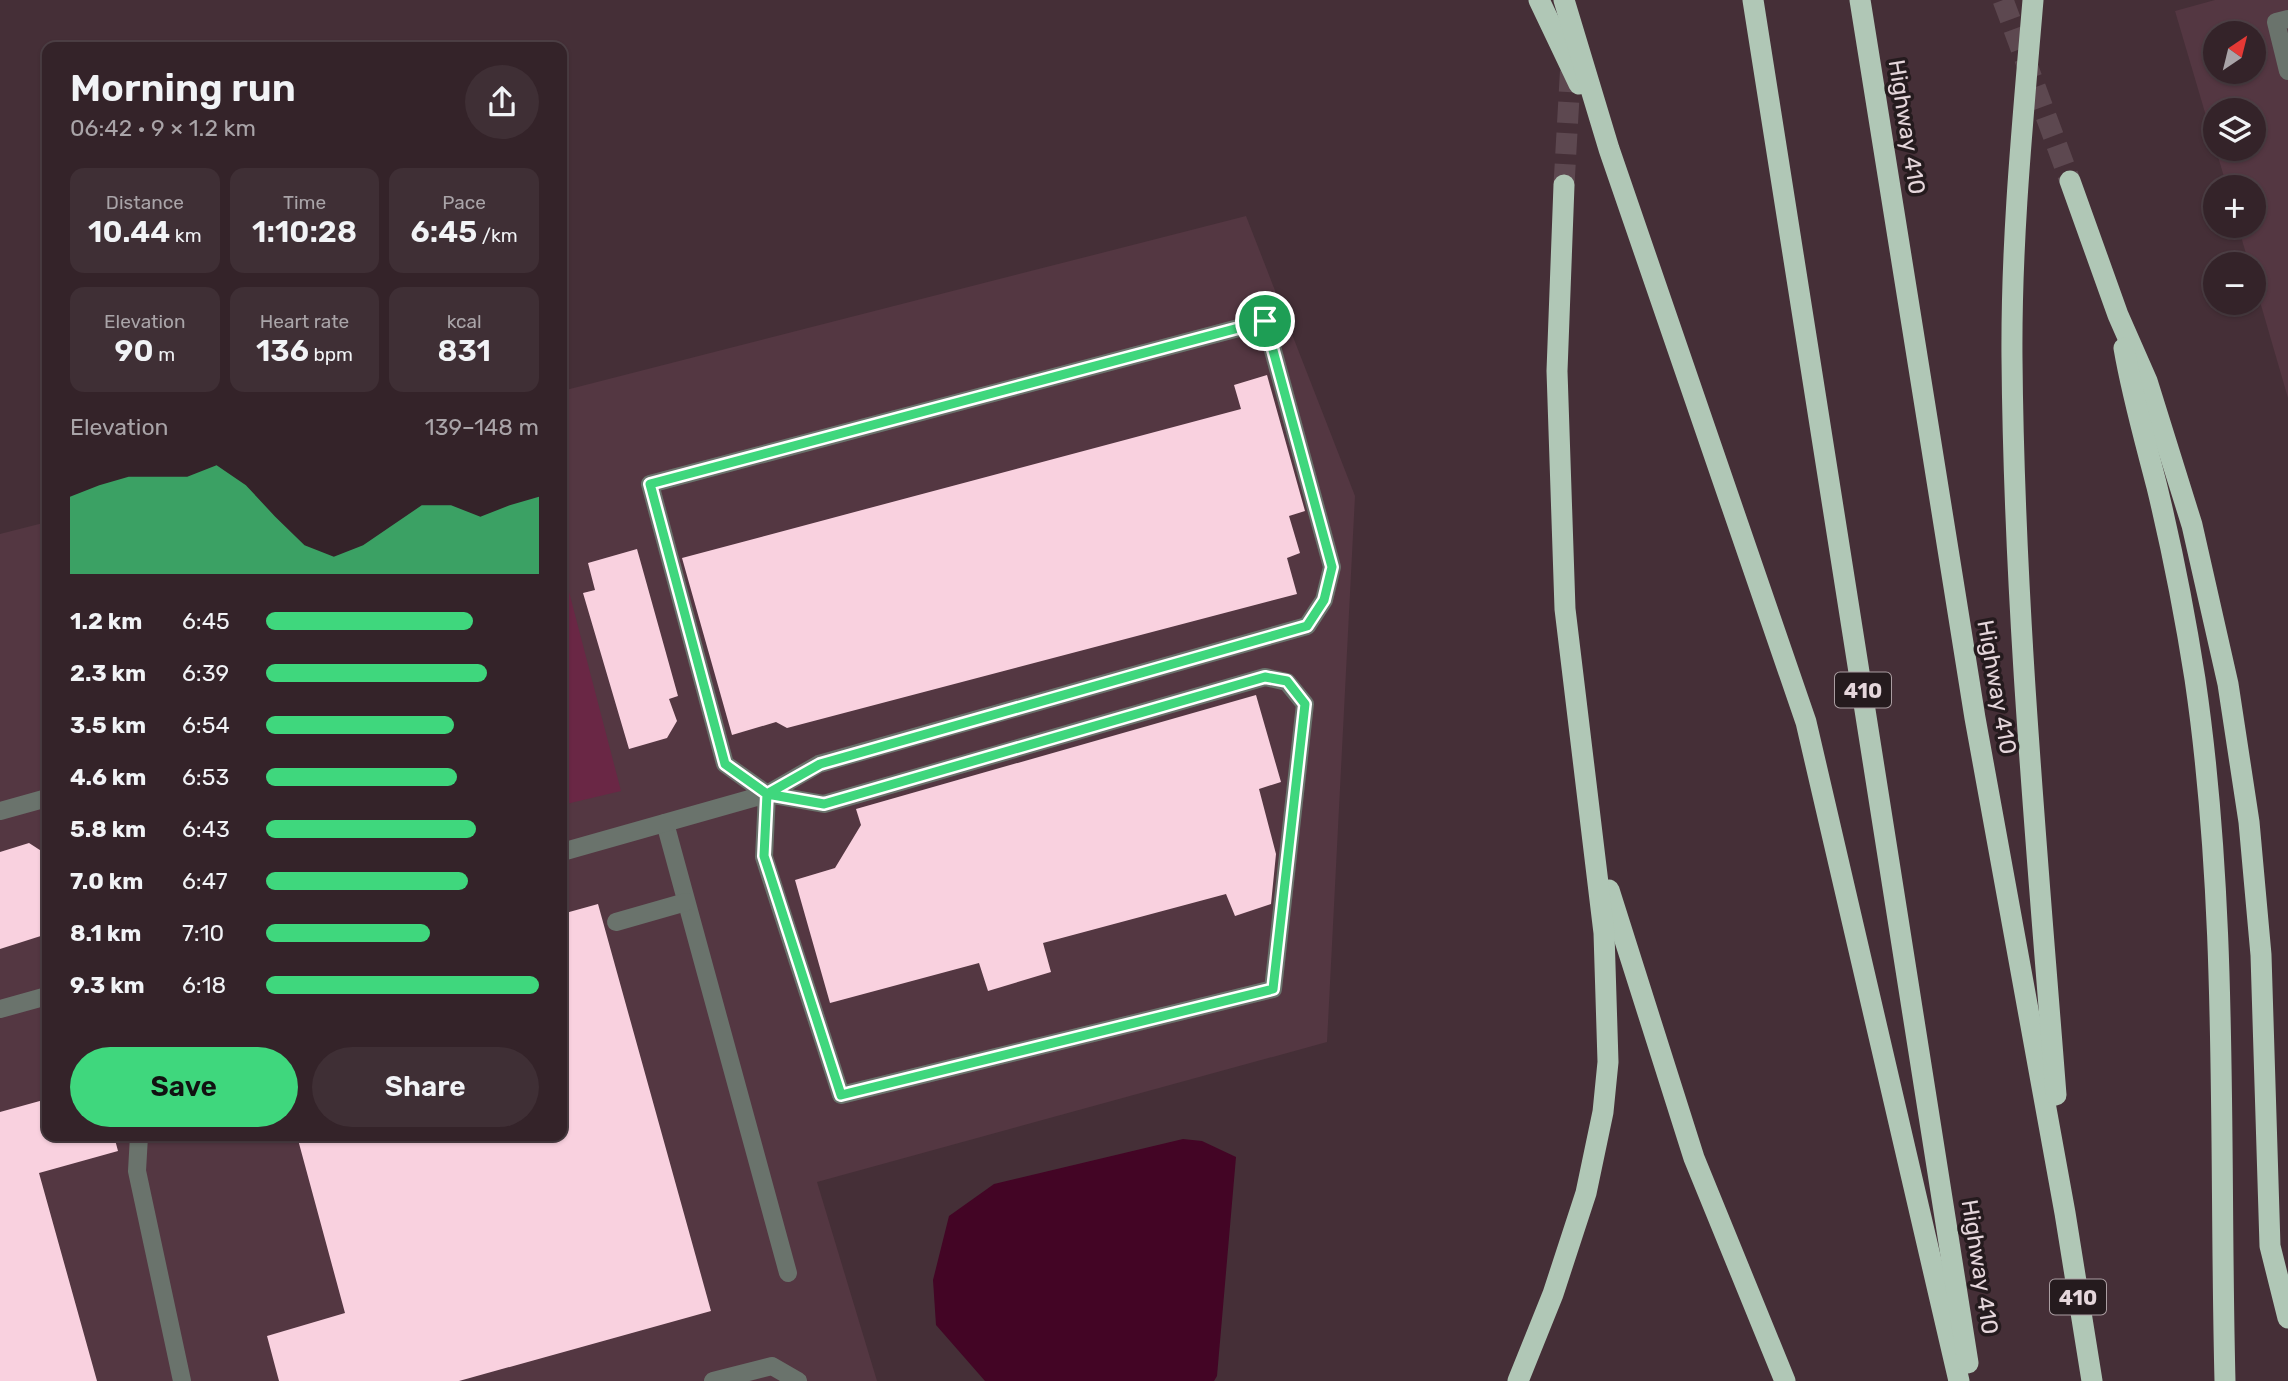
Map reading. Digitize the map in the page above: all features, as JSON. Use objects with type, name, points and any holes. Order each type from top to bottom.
[{"type":"highway","points":[[1539,0],[1609,149]]},
{"type":"highway","points":[[1564,0],[1609,149],[1806,722],[1959,1381]]},
{"type":"highway","name":"Highway 410","points":[[1753,0],[1971,1381]]},
{"type":"highway","name":"Highway 410","points":[[1860,0],[1975,718],[2065,1213],[2091,1381]]},
{"type":"highway","points":[[2033,0],[2018,170],[2012,342],[2016,542],[2021,648],[2065,1213]]},
{"type":"highway","points":[[2070,181],[2118,315],[2147,381],[2193,525],[2228,684],[2249,822],[2261,955],[2270,1246],[2288,1318]]},
{"type":"highway","points":[[1518,1381],[1553,1294],[1586,1193],[1603,1112],[1608,1062],[1604,933],[1565,609],[1557,371],[1564,185]]},
{"type":"highway","points":[[2118,315],[2131,388],[2157,489],[2193,667],[2210,822],[2217,954],[2225,1381]]},
{"type":"highway","points":[[1595,848],[1694,1158],[1785,1381]]},
{"type":"street","points":[[2288,19],[2276,22],[2288,71]]},
{"type":"street","points":[[567,851],[767,794],[820,764],[1307,626],[1324,600],[1332,567],[1265,321],[650,484],[725,764],[767,794],[824,804],[1265,677],[1287,681],[1305,704],[1273,989],[841,1095],[764,856],[767,794]]},
{"type":"street","points":[[0,811],[42,799]]},
{"type":"street","points":[[665,823],[788,1273]]},
{"type":"street","points":[[616,922],[686,902]]},
{"type":"street","points":[[0,1009],[42,997]]},
{"type":"street","points":[[139,1141],[137,1171],[182,1381]]},
{"type":"street","points":[[713,1381],[772,1366],[798,1381]]},
{"type":"shaded area","points":[[2215,0],[2288,0],[2288,398],[2264,315],[2266,315],[2266,252],[2246,252],[2241,238],[2266,238],[2266,175],[2223,175],[2219,161],[2266,161],[2266,98],[2203,98],[2203,106],[2175,11]]},
{"type":"shaded area","points":[[1246,216],[1355,496],[1327,1042],[817,1182],[877,1381],[0,1381],[0,534],[42,523],[42,1141],[567,1141],[567,390]]},
{"type":"shaded area","points":[[567,584],[621,791],[567,804]]},
{"type":"shaded area","points":[[1183,1139],[1202,1141],[1236,1157],[1217,1376],[1214,1381],[985,1381],[936,1325],[933,1280],[949,1216],[994,1184]]},
{"type":"building","points":[[1267,375],[1305,511],[1289,516],[1300,553],[1287,558],[1297,594],[787,728],[776,722],[732,735],[682,558],[1241,409],[1234,385]]},
{"type":"building","points":[[637,549],[678,696],[669,699],[677,721],[667,738],[629,749],[583,593],[595,590],[588,563]]},
{"type":"building","points":[[1256,695],[1281,782],[1259,789],[1276,854],[1271,904],[1235,916],[1226,894],[1043,943],[1051,972],[988,991],[979,963],[830,1003],[795,880],[835,868],[861,825],[856,809]]},
{"type":"building","points":[[29,843],[42,851],[42,936],[0,949],[0,852]]},
{"type":"building","points":[[598,904],[711,1311],[459,1381],[279,1381],[267,1336],[345,1313],[298,1141],[567,1141],[567,913]]},
{"type":"building","points":[[42,1100],[42,1141],[115,1141],[118,1151],[39,1173],[97,1381],[0,1381],[0,1112]]},
{"type":"tunnel","points":[[2003,0],[2070,181]]},
{"type":"tunnel","points":[[1564,185],[1571,62]]},
{"type":"route","points":[[1265,321],[650,484],[725,764],[767,794],[824,804],[1265,677],[1287,681],[1305,704],[1273,989],[841,1095],[764,856],[767,794],[820,764],[1307,626],[1324,600],[1332,567],[1265,321]]}]
